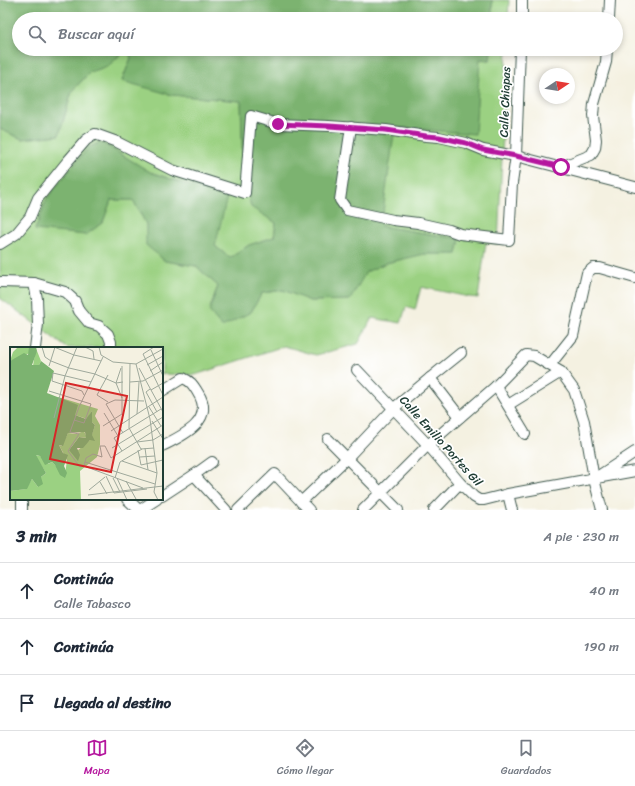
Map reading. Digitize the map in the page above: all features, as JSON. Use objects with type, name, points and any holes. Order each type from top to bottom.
[{"type":"street","points":[[522,0],[522,12]]},
{"type":"street","points":[[609,12],[610,0]]},
{"type":"street","name":"Calle Chiapas","points":[[351,128],[340,200],[347,210],[393,220],[418,223],[460,234],[509,240],[510,198],[516,156],[520,56]]},
{"type":"street","points":[[561,167],[591,155],[595,148],[596,140],[593,116],[594,104],[606,56]]},
{"type":"street","points":[[0,244],[16,234],[30,217],[38,198],[86,140],[95,134],[117,142],[172,170],[245,193],[250,116],[278,124],[386,130],[439,137],[466,143],[483,150],[516,156],[635,187]]},
{"type":"street","points":[[550,365],[573,336],[587,273],[593,268],[600,268],[635,278]]},
{"type":"street","points":[[0,282],[34,283],[66,292],[75,301],[79,311],[89,323],[99,326],[108,334],[111,347]]},
{"type":"street","points":[[34,283],[37,299],[38,324],[35,347]]},
{"type":"street","points":[[302,502],[394,408],[462,353]]},
{"type":"street","points":[[362,510],[428,445],[496,386],[526,355],[534,356],[562,372],[574,390],[584,421],[594,478],[602,510]]},
{"type":"street","name":"Calle Emilio Portes Gil","points":[[357,370],[428,445],[460,483],[479,500],[635,471]]},
{"type":"street","points":[[508,405],[562,372]]},
{"type":"street","points":[[163,390],[183,378],[190,381],[202,400],[200,421],[183,436],[163,446]]},
{"type":"street","points":[[430,378],[460,417]]},
{"type":"street","points":[[496,386],[525,434]]},
{"type":"street","points":[[328,439],[398,510]]},
{"type":"street","points":[[594,478],[635,452]]},
{"type":"street","points":[[163,495],[194,476],[212,462]]},
{"type":"street","points":[[238,510],[275,474],[309,510]]},
{"type":"street","points":[[194,476],[226,510]]},
{"type":"street","points":[[434,510],[460,483]]},
{"type":"street","points":[[508,494],[512,510]]},
{"type":"street","points":[[129,500],[139,510],[155,500]]},
{"type":"green space","points":[[0,0],[492,0],[492,12],[12,12],[12,56],[119,56],[108,66],[90,72],[72,91],[59,135],[22,139],[0,129]]},
{"type":"green space","points":[[492,0],[509,0],[508,12],[492,12]]},
{"type":"green space","points":[[119,56],[130,56],[131,58],[122,80],[172,95],[241,101],[243,173],[276,223],[274,237],[249,245],[230,258],[215,246],[180,182],[150,172],[101,142],[89,147],[47,198],[35,229],[86,235],[103,222],[111,200],[133,200],[146,224],[147,245],[165,261],[196,266],[218,286],[209,311],[251,312],[262,293],[283,290],[310,301],[349,300],[365,272],[386,263],[424,254],[457,254],[460,239],[380,226],[395,127],[480,59],[490,60],[490,56],[507,56],[498,244],[486,243],[478,298],[421,287],[415,310],[406,307],[401,323],[372,318],[358,344],[316,355],[284,346],[195,375],[163,374],[163,347],[66,347],[0,298],[0,129],[22,139],[59,135],[72,91],[90,72],[108,66]]},
{"type":"green space","points":[[130,56],[490,56],[490,60],[480,59],[475,134],[395,127],[381,226],[460,239],[457,254],[424,254],[386,263],[366,272],[350,300],[310,301],[283,290],[262,293],[251,312],[222,327],[209,311],[218,286],[196,266],[165,261],[146,245],[146,224],[133,200],[111,200],[103,222],[86,235],[35,230],[47,198],[89,147],[101,142],[150,172],[227,197],[215,246],[230,258],[249,245],[274,237],[276,223],[251,207],[243,173],[241,101],[172,95],[122,81],[131,58]]},
{"type":"route","points":[[278,124],[386,130],[439,137],[466,143],[483,150],[561,167]]}]
